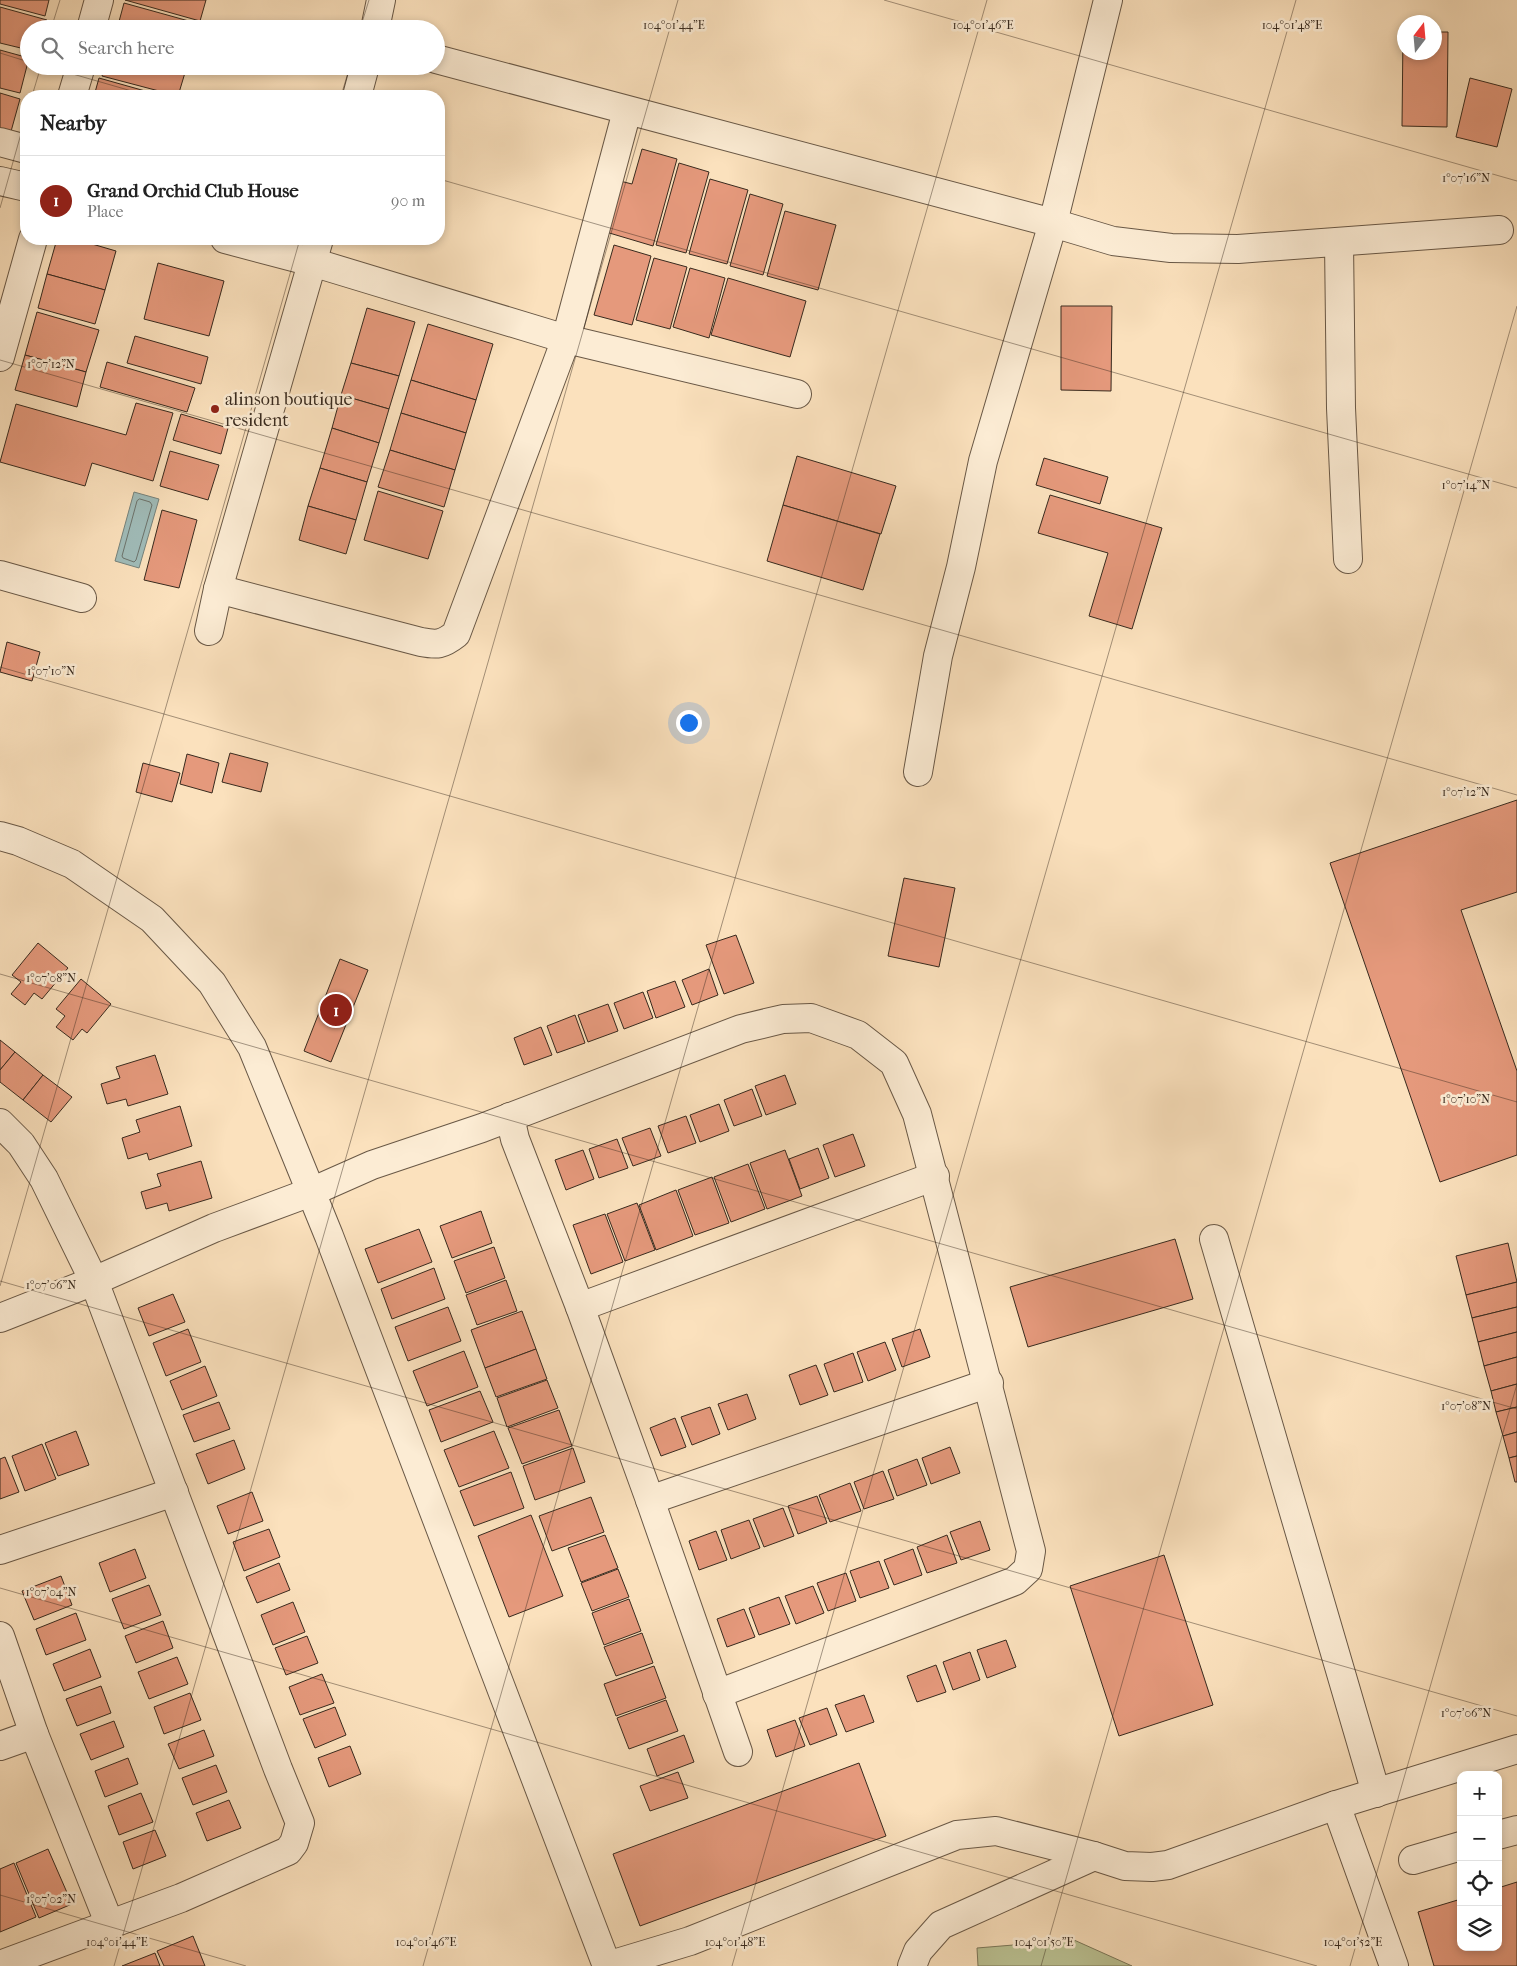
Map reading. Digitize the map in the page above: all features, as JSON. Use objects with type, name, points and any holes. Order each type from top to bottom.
[{"type":"street","points":[[93,20],[99,0]]},
{"type":"street","points":[[376,20],[381,0]]},
{"type":"street","points":[[918,772],[938,656],[961,567],[983,461],[1053,223],[1108,0]]},
{"type":"street","points":[[445,61],[1053,223],[1113,241],[1171,248],[1238,248],[1499,230]]},
{"type":"street","points":[[74,90],[78,75]]},
{"type":"street","points":[[359,90],[363,75]]},
{"type":"street","points":[[218,589],[421,642],[436,644],[446,642],[456,634],[566,339],[626,111]]},
{"type":"street","points":[[0,142],[20,147]]},
{"type":"street","points":[[0,181],[20,186]]},
{"type":"street","points":[[1339,242],[1341,408],[1348,559]]},
{"type":"street","points":[[0,357],[31,245]]},
{"type":"street","points":[[275,245],[316,250],[566,339],[797,394]]},
{"type":"street","points":[[209,631],[218,589],[316,250]]},
{"type":"street","points":[[0,575],[82,598]]},
{"type":"street","points":[[0,836],[18,841],[72,864],[152,920],[212,983],[252,1047],[311,1192],[607,1966],[690,1941],[958,1835],[996,1831],[1094,1856],[1125,1866],[1152,1867],[1168,1865],[1336,1805],[1517,1749]]},
{"type":"street","points":[[0,1318],[94,1282],[214,1228],[311,1192],[372,1164],[510,1117],[741,1030],[783,1019],[812,1018],[858,1035],[894,1063],[917,1114],[935,1176],[1031,1551],[1028,1569],[1016,1580],[717,1694]]},
{"type":"street","points":[[510,1117],[515,1139],[580,1307],[738,1752]]},
{"type":"street","points":[[0,1123],[21,1144],[44,1179],[94,1282],[278,1769],[300,1822],[294,1843],[288,1851],[181,1898],[0,1965]]},
{"type":"street","points":[[580,1307],[935,1176]]},
{"type":"street","points":[[1214,1239],[1376,1793]]},
{"type":"street","points":[[650,1500],[989,1383]]},
{"type":"street","points":[[0,1550],[174,1492]]},
{"type":"street","points":[[0,1636],[34,1734],[110,1925]]},
{"type":"street","points":[[0,1746],[34,1734]]},
{"type":"street","points":[[1336,1805],[1394,1966]]},
{"type":"street","points":[[1502,1835],[1517,1830]]},
{"type":"street","points":[[1413,1860],[1457,1847]]},
{"type":"street","points":[[912,1966],[918,1951],[941,1925],[1094,1856]]},
{"type":"green space","points":[[1074,1940],[1132,1966],[978,1966],[977,1948]]},
{"type":"water","points":[[134,492],[159,499],[139,568],[115,561]]},
{"type":"building","points":[[0,0],[49,0],[45,16],[0,4]]},
{"type":"building","points":[[125,0],[206,0],[200,20]]},
{"type":"building","points":[[124,3],[185,20],[119,20]]},
{"type":"building","points":[[0,7],[47,20],[20,20],[20,48],[0,43]]},
{"type":"building","points":[[1442,32],[1448,32],[1447,127],[1402,126],[1403,60],[1442,60]]},
{"type":"building","points":[[0,50],[20,56],[20,75],[25,75],[20,93],[0,88]]},
{"type":"building","points":[[184,75],[180,90],[155,90],[102,76]]},
{"type":"building","points":[[99,78],[142,90],[96,90]]},
{"type":"building","points":[[1470,78],[1512,89],[1497,147],[1456,137]]},
{"type":"building","points":[[0,93],[20,99],[10,135],[0,132]]},
{"type":"building","points":[[642,149],[677,159],[653,246],[606,232],[620,181],[632,184]]},
{"type":"building","points":[[679,163],[709,172],[686,253],[656,245]]},
{"type":"building","points":[[710,179],[748,190],[727,264],[689,254]]},
{"type":"building","points":[[750,194],[783,204],[763,275],[730,266]]},
{"type":"building","points":[[785,211],[836,225],[818,290],[767,276]]},
{"type":"building","points":[[55,245],[96,245],[116,251],[105,290],[47,274]]},
{"type":"building","points":[[614,245],[651,256],[632,325],[594,315]]},
{"type":"building","points":[[654,258],[687,267],[670,329],[636,320]]},
{"type":"building","points":[[158,263],[224,281],[209,336],[144,319]]},
{"type":"building","points":[[690,268],[725,278],[709,338],[673,327]]},
{"type":"building","points":[[47,274],[105,290],[95,324],[38,308]]},
{"type":"building","points":[[728,278],[806,301],[790,357],[711,335]]},
{"type":"building","points":[[1061,306],[1112,306],[1111,391],[1061,390]]},
{"type":"building","points":[[367,308],[415,322],[399,376],[351,363]]},
{"type":"building","points":[[37,312],[99,330],[86,372],[25,355]]},
{"type":"building","points":[[428,324],[493,344],[476,400],[411,380]]},
{"type":"building","points":[[135,336],[208,357],[201,384],[127,363]]},
{"type":"building","points":[[25,355],[86,372],[77,407],[15,390]]},
{"type":"building","points":[[107,362],[195,388],[187,412],[100,387]]},
{"type":"building","points":[[351,363],[399,376],[389,409],[341,395]]},
{"type":"building","points":[[411,380],[476,400],[466,433],[401,413]]},
{"type":"building","points":[[341,395],[389,409],[379,443],[332,428]]},
{"type":"building","points":[[136,403],[173,413],[153,481],[92,463],[85,486],[0,462],[16,404],[126,435]]},
{"type":"building","points":[[401,413],[466,433],[455,470],[390,450]]},
{"type":"building","points":[[181,414],[228,428],[221,454],[173,440]]},
{"type":"building","points":[[332,428],[379,443],[367,482],[320,468]]},
{"type":"building","points":[[390,450],[455,470],[444,507],[378,487]]},
{"type":"building","points":[[170,451],[219,465],[208,500],[160,486]]},
{"type":"building","points":[[797,456],[896,486],[881,534],[783,505]]},
{"type":"building","points":[[1044,458],[1108,477],[1100,504],[1036,485]]},
{"type":"building","points":[[320,468],[367,482],[356,520],[308,506]]},
{"type":"building","points":[[378,491],[443,511],[428,559],[364,540]]},
{"type":"building","points":[[1050,495],[1162,528],[1132,629],[1089,616],[1108,553],[1038,533]]},
{"type":"building","points":[[783,505],[880,534],[863,590],[767,561]]},
{"type":"building","points":[[308,506],[356,520],[346,554],[299,540]]},
{"type":"building","points":[[162,510],[197,520],[179,588],[144,580]]},
{"type":"building","points":[[7,642],[40,652],[32,681],[0,672]]},
{"type":"building","points":[[230,753],[268,763],[261,792],[222,782]]},
{"type":"building","points":[[187,754],[219,763],[212,793],[180,784]]},
{"type":"building","points":[[143,763],[180,773],[172,802],[136,792]]},
{"type":"building","points":[[1517,800],[1517,892],[1461,910],[1517,1071],[1517,1155],[1440,1182],[1330,863]]},
{"type":"building","points":[[904,878],[955,888],[939,967],[888,956]]},
{"type":"building","points":[[736,935],[754,983],[724,994],[706,945]]},
{"type":"building","points":[[38,943],[68,968],[42,999],[34,993],[25,1005],[11,994],[21,982],[12,975]]},
{"type":"building","points":[[340,959],[368,970],[331,1062],[304,1051]]},
{"type":"building","points":[[709,969],[718,995],[692,1005],[682,980]]},
{"type":"building","points":[[81,979],[111,1004],[87,1033],[82,1029],[73,1040],[56,1027],[65,1016],[56,1009]]},
{"type":"building","points":[[675,981],[685,1007],[656,1018],[647,991]]},
{"type":"building","points":[[643,992],[653,1018],[624,1029],[614,1003]]},
{"type":"building","points":[[608,1004],[618,1031],[588,1042],[578,1015]]},
{"type":"building","points":[[575,1015],[585,1043],[557,1053],[547,1026]]},
{"type":"building","points":[[541,1027],[552,1055],[524,1065],[514,1038]]},
{"type":"building","points":[[0,1040],[15,1052],[0,1070]]},
{"type":"building","points":[[15,1052],[43,1075],[23,1100],[0,1082],[0,1070]]},
{"type":"building","points":[[155,1055],[168,1094],[128,1106],[126,1099],[107,1104],[101,1084],[120,1078],[116,1067]]},
{"type":"building","points":[[43,1075],[72,1097],[51,1122],[23,1100]]},
{"type":"building","points":[[785,1075],[796,1104],[766,1115],[755,1086]]},
{"type":"building","points":[[752,1089],[762,1116],[734,1126],[724,1100]]},
{"type":"building","points":[[719,1104],[729,1131],[700,1142],[690,1115]]},
{"type":"building","points":[[180,1106],[192,1146],[149,1160],[147,1153],[128,1159],[122,1138],[140,1132],[136,1120]]},
{"type":"building","points":[[686,1116],[696,1143],[668,1153],[658,1126]]},
{"type":"building","points":[[650,1128],[661,1156],[633,1166],[622,1138]]},
{"type":"building","points":[[853,1134],[865,1166],[835,1177],[823,1145]]},
{"type":"building","points":[[617,1139],[628,1168],[599,1178],[589,1149]]},
{"type":"building","points":[[818,1148],[829,1178],[800,1189],[789,1159]]},
{"type":"building","points":[[583,1150],[594,1179],[566,1190],[555,1160]]},
{"type":"building","points":[[785,1150],[802,1196],[767,1209],[750,1163]]},
{"type":"building","points":[[201,1161],[212,1198],[169,1211],[167,1203],[146,1209],[141,1192],[161,1186],[157,1174]]},
{"type":"building","points":[[748,1164],[765,1209],[731,1222],[714,1177]]},
{"type":"building","points":[[712,1177],[729,1223],[695,1235],[678,1190]]},
{"type":"building","points":[[676,1190],[693,1236],[656,1250],[639,1205]]},
{"type":"building","points":[[637,1203],[655,1250],[625,1261],[607,1214]]},
{"type":"building","points":[[481,1211],[492,1243],[452,1258],[440,1226]]},
{"type":"building","points":[[605,1214],[623,1262],[591,1274],[573,1225]]},
{"type":"building","points":[[419,1229],[432,1262],[378,1283],[365,1249]]},
{"type":"building","points":[[1175,1239],[1193,1299],[1028,1347],[1010,1287]]},
{"type":"building","points":[[1508,1243],[1517,1282],[1466,1295],[1456,1256]]},
{"type":"building","points":[[494,1247],[505,1278],[466,1293],[454,1261]]},
{"type":"building","points":[[434,1268],[445,1299],[392,1319],[381,1289]]},
{"type":"building","points":[[506,1280],[517,1311],[477,1325],[466,1295]]},
{"type":"building","points":[[1517,1282],[1517,1307],[1472,1318],[1466,1295]]},
{"type":"building","points":[[173,1294],[185,1322],[149,1336],[138,1308]]},
{"type":"building","points":[[448,1307],[461,1341],[408,1361],[395,1327]]},
{"type":"building","points":[[1517,1307],[1517,1332],[1478,1342],[1472,1318]]},
{"type":"building","points":[[522,1311],[536,1349],[485,1368],[471,1330]]},
{"type":"building","points":[[188,1329],[201,1362],[166,1376],[153,1343]]},
{"type":"building","points":[[920,1329],[930,1357],[902,1367],[892,1339]]},
{"type":"building","points":[[1517,1332],[1517,1357],[1484,1366],[1478,1342]]},
{"type":"building","points":[[885,1342],[896,1370],[868,1381],[857,1352]]},
{"type":"building","points":[[536,1349],[547,1379],[496,1397],[485,1368]]},
{"type":"building","points":[[464,1351],[478,1387],[427,1406],[413,1371]]},
{"type":"building","points":[[853,1353],[863,1382],[834,1392],[824,1364]]},
{"type":"building","points":[[1517,1357],[1517,1384],[1491,1391],[1484,1366]]},
{"type":"building","points":[[816,1365],[828,1395],[800,1405],[789,1375]]},
{"type":"building","points":[[205,1366],[217,1396],[182,1410],[170,1381]]},
{"type":"building","points":[[547,1380],[558,1408],[507,1427],[497,1398]]},
{"type":"building","points":[[1517,1384],[1517,1407],[1496,1412],[1491,1391]]},
{"type":"building","points":[[480,1391],[493,1422],[441,1442],[429,1410]]},
{"type":"building","points":[[747,1394],[756,1419],[728,1430],[718,1404]]},
{"type":"building","points":[[219,1402],[230,1429],[194,1442],[183,1415]]},
{"type":"building","points":[[710,1407],[720,1434],[692,1445],[681,1417]]},
{"type":"building","points":[[1517,1407],[1517,1432],[1503,1436],[1496,1412]]},
{"type":"building","points":[[559,1410],[572,1446],[522,1464],[508,1428]]},
{"type":"building","points":[[675,1418],[686,1447],[661,1456],[650,1428]]},
{"type":"building","points":[[76,1431],[89,1465],[58,1476],[45,1443]]},
{"type":"building","points":[[494,1431],[509,1468],[459,1487],[444,1450]]},
{"type":"building","points":[[1517,1432],[1517,1456],[1509,1458],[1503,1436]]},
{"type":"building","points":[[234,1440],[245,1469],[208,1484],[196,1454]]},
{"type":"building","points":[[42,1444],[56,1479],[25,1491],[12,1456]]},
{"type":"building","points":[[950,1447],[960,1473],[931,1484],[922,1458]]},
{"type":"building","points":[[573,1448],[585,1482],[535,1500],[523,1466]]},
{"type":"building","points":[[1517,1456],[1517,1482],[1515,1482],[1509,1458]]},
{"type":"building","points":[[5,1457],[19,1492],[0,1499],[0,1459]]},
{"type":"building","points":[[917,1459],[927,1485],[897,1496],[888,1470]]},
{"type":"building","points":[[883,1471],[894,1499],[864,1509],[854,1482]]},
{"type":"building","points":[[511,1472],[524,1508],[474,1526],[460,1491]]},
{"type":"building","points":[[850,1483],[861,1511],[830,1522],[819,1495]]},
{"type":"building","points":[[252,1492],[263,1521],[228,1534],[217,1506]]},
{"type":"building","points":[[817,1496],[827,1523],[798,1534],[788,1506]]},
{"type":"building","points":[[591,1497],[604,1532],[552,1551],[539,1516]]},
{"type":"building","points":[[783,1508],[794,1536],[764,1547],[753,1519]]},
{"type":"building","points":[[531,1515],[563,1596],[509,1617],[478,1536]]},
{"type":"building","points":[[749,1520],[760,1548],[731,1559],[721,1530]]},
{"type":"building","points":[[980,1521],[990,1550],[961,1560],[950,1532]]},
{"type":"building","points":[[269,1529],[280,1557],[244,1571],[233,1542]]},
{"type":"building","points":[[716,1531],[727,1560],[699,1570],[689,1541]]},
{"type":"building","points":[[605,1535],[618,1568],[581,1582],[568,1548]]},
{"type":"building","points":[[947,1535],[957,1563],[927,1573],[917,1547]]},
{"type":"building","points":[[135,1549],[146,1578],[110,1592],[99,1563]]},
{"type":"building","points":[[913,1549],[922,1575],[894,1585],[884,1560]]},
{"type":"building","points":[[1164,1555],[1213,1705],[1119,1736],[1070,1586]]},
{"type":"building","points":[[879,1561],[889,1588],[860,1598],[850,1571]]},
{"type":"building","points":[[279,1563],[290,1590],[257,1603],[246,1577]]},
{"type":"building","points":[[618,1569],[629,1597],[592,1611],[581,1583]]},
{"type":"building","points":[[846,1573],[856,1601],[828,1611],[817,1583]]},
{"type":"building","points":[[61,1576],[72,1605],[34,1620],[22,1591]]},
{"type":"building","points":[[149,1585],[161,1615],[124,1629],[112,1599]]},
{"type":"building","points":[[813,1586],[824,1613],[796,1624],[785,1596]]},
{"type":"building","points":[[779,1597],[790,1624],[759,1635],[749,1608]]},
{"type":"building","points":[[629,1599],[641,1631],[604,1645],[592,1613]]},
{"type":"building","points":[[293,1602],[305,1632],[273,1645],[261,1615]]},
{"type":"building","points":[[744,1609],[755,1637],[727,1647],[717,1619]]},
{"type":"building","points":[[76,1613],[86,1640],[46,1655],[36,1629]]},
{"type":"building","points":[[163,1621],[173,1648],[136,1663],[125,1636]]},
{"type":"building","points":[[642,1633],[653,1663],[616,1676],[604,1647]]},
{"type":"building","points":[[307,1636],[318,1663],[286,1675],[275,1648]]},
{"type":"building","points":[[1006,1640],[1016,1667],[987,1678],[977,1650]]},
{"type":"building","points":[[90,1649],[101,1677],[64,1691],[53,1664]]},
{"type":"building","points":[[970,1652],[980,1680],[953,1690],[943,1662]]},
{"type":"building","points":[[177,1657],[188,1684],[149,1699],[138,1672]]},
{"type":"building","points":[[936,1665],[946,1692],[917,1702],[907,1676]]},
{"type":"building","points":[[654,1666],[666,1698],[616,1716],[604,1684]]},
{"type":"building","points":[[322,1674],[334,1703],[300,1715],[289,1687]]},
{"type":"building","points":[[101,1686],[111,1713],[77,1726],[66,1699]]},
{"type":"building","points":[[190,1693],[201,1720],[164,1734],[154,1707]]},
{"type":"building","points":[[864,1695],[874,1722],[846,1732],[835,1705]]},
{"type":"building","points":[[666,1700],[678,1731],[629,1749],[617,1718]]},
{"type":"building","points":[[335,1707],[346,1735],[315,1748],[303,1719]]},
{"type":"building","points":[[827,1708],[837,1735],[810,1745],[799,1718]]},
{"type":"building","points":[[795,1720],[805,1746],[776,1757],[767,1730]]},
{"type":"building","points":[[114,1721],[124,1747],[91,1760],[80,1734]]},
{"type":"building","points":[[204,1730],[214,1756],[179,1769],[168,1744]]},
{"type":"building","points":[[684,1735],[694,1762],[657,1776],[647,1749]]},
{"type":"building","points":[[350,1746],[361,1774],[329,1787],[318,1758]]},
{"type":"building","points":[[128,1758],[138,1784],[105,1797],[95,1771]]},
{"type":"building","points":[[859,1763],[886,1836],[640,1926],[613,1854]]},
{"type":"building","points":[[216,1765],[227,1792],[193,1805],[182,1778]]},
{"type":"building","points":[[678,1772],[688,1798],[650,1811],[640,1786]]},
{"type":"building","points":[[141,1793],[153,1822],[119,1835],[108,1806]]},
{"type":"building","points":[[229,1800],[241,1828],[207,1841],[196,1813]]},
{"type":"building","points":[[155,1830],[166,1856],[133,1869],[123,1842]]},
{"type":"building","points":[[48,1849],[72,1904],[39,1918],[16,1863]]},
{"type":"building","points":[[14,1863],[36,1917],[0,1932],[0,1869]]},
{"type":"building","points":[[1517,1882],[1517,1966],[1434,1966],[1418,1912],[1457,1900],[1457,1951],[1502,1951],[1502,1887]]},
{"type":"building","points":[[193,1936],[205,1966],[164,1966],[157,1951]]},
{"type":"building","points":[[155,1953],[160,1966],[122,1966]]},
{"type":"place","name":"alinson boutique resident","points":[[215,409]]},
{"type":"place","name":"Grand Orchid Club House","points":[[336,1010]]}]
